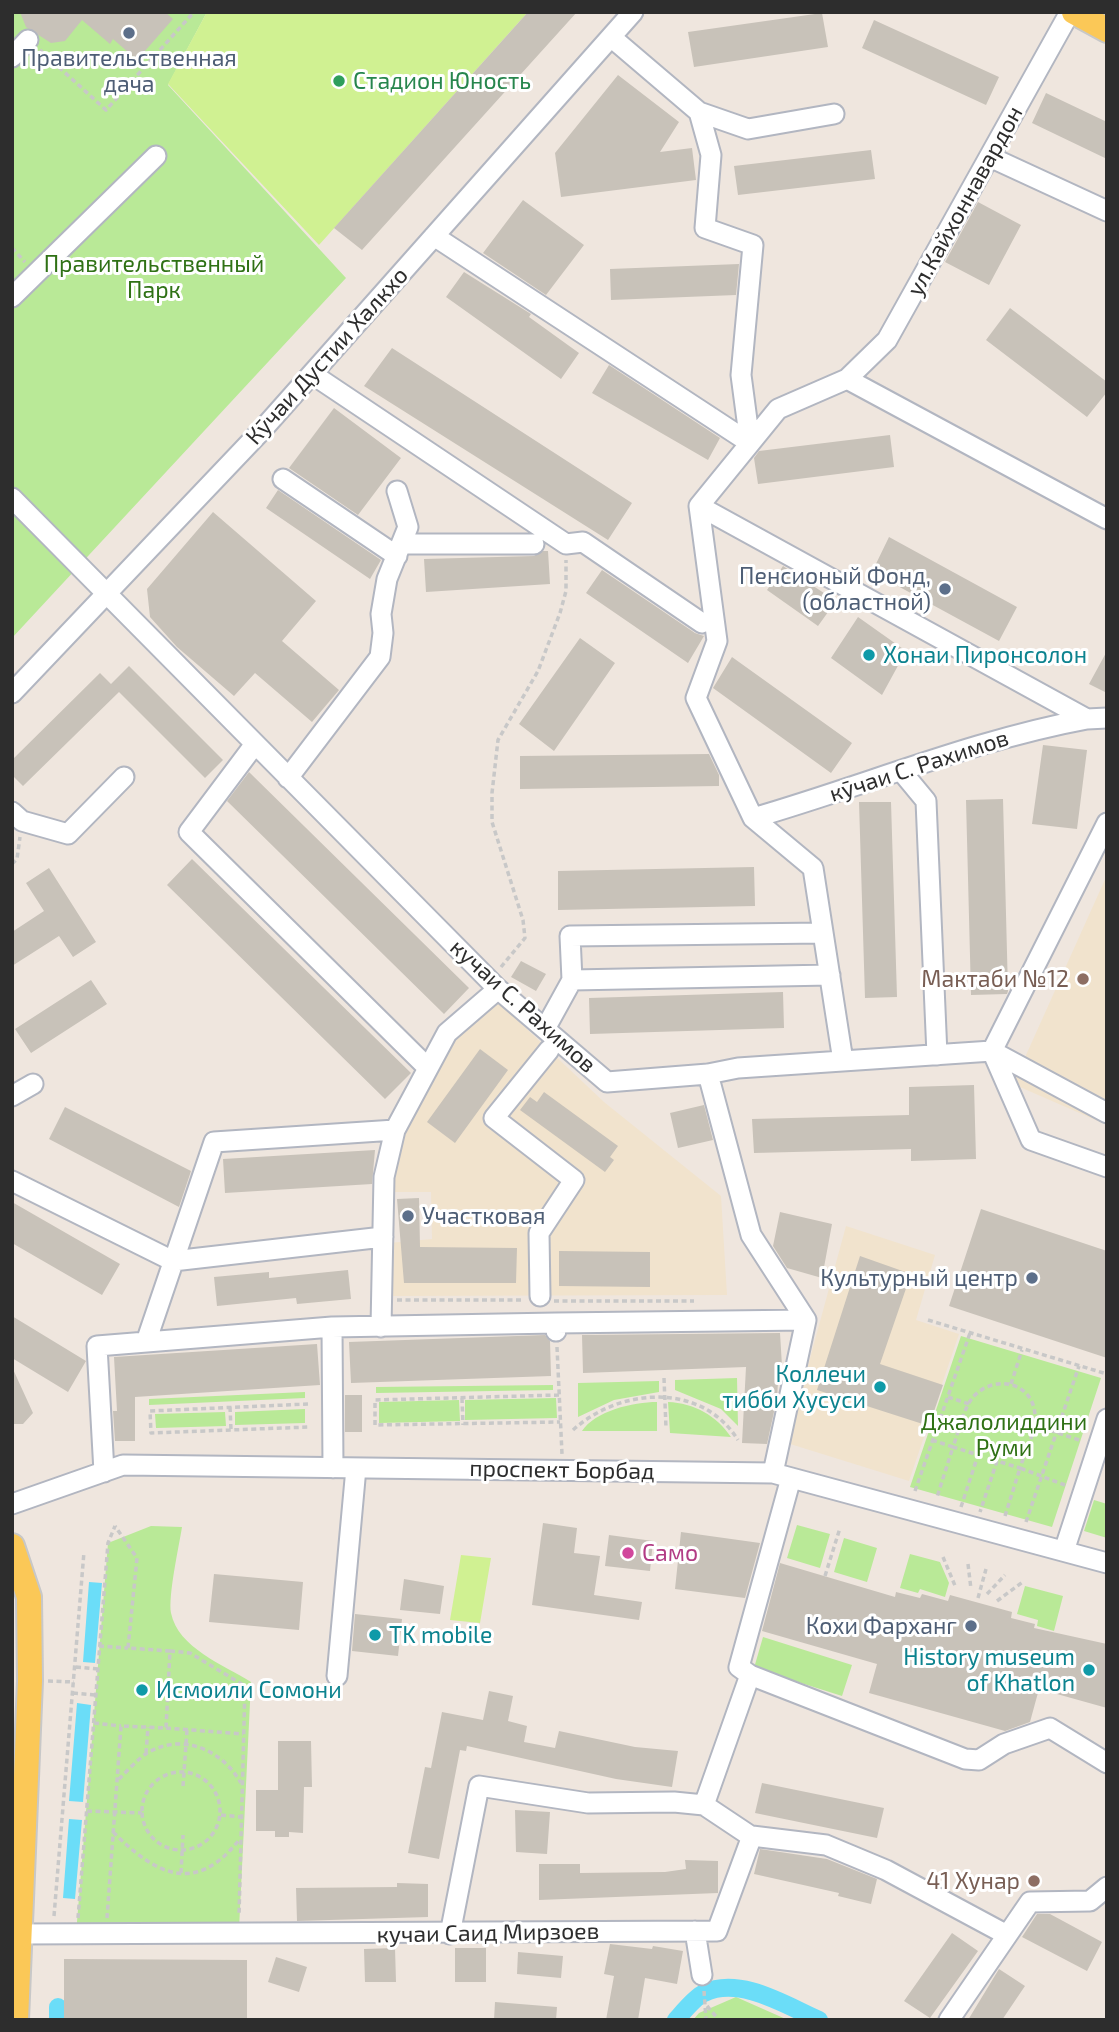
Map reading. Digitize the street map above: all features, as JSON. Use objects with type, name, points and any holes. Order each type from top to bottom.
[{"type":"main road","points":[[1072,12],[1107,30]]},
{"type":"main road","points":[[12,1546],[29,1597],[21,1680],[16,2020]]},
{"type":"street","name":"Кӯчаи Дустии Халкхо","points":[[12,693],[312,374],[632,12]]},
{"type":"street","name":"ул.Кайхоннавардон","points":[[699,506],[778,409],[847,379],[887,341],[1072,12]]},
{"type":"street","points":[[611,37],[699,111],[748,130],[834,114]]},
{"type":"street","points":[[12,57],[28,40]]},
{"type":"street","points":[[699,111],[711,155],[705,228],[752,244],[741,375],[750,443]]},
{"type":"street","points":[[13,296],[156,156]]},
{"type":"street","points":[[990,157],[1107,211]]},
{"type":"street","points":[[434,236],[750,443]]},
{"type":"street","points":[[312,374],[566,544],[583,542],[702,623]]},
{"type":"street","points":[[847,379],[1107,519]]},
{"type":"street","points":[[283,479],[399,550],[534,544]]},
{"type":"street","points":[[288,778],[380,657],[381,614],[387,579],[408,527],[397,491]]},
{"type":"street","name":"кучаи С. Рахимов","points":[[12,498],[493,983],[607,1082],[708,1074],[738,1068],[992,1051]]},
{"type":"street","points":[[699,506],[1087,719]]},
{"type":"street","points":[[699,506],[717,641],[696,698],[753,818],[813,868],[843,1061]]},
{"type":"street","name":"кӯчаи С. Рахимов","points":[[753,818],[902,772],[1024,730],[1107,718]]},
{"type":"street","points":[[255,744],[189,832],[428,1068]]},
{"type":"street","points":[[902,772],[926,801],[937,1055]]},
{"type":"street","points":[[17,817],[68,834],[124,778]]},
{"type":"street","points":[[992,1051],[1107,824]]},
{"type":"street","points":[[545,1029],[572,980],[570,936],[823,933]]},
{"type":"street","points":[[572,980],[830,975]]},
{"type":"street","points":[[381,1327],[384,1177],[395,1130],[447,1033],[493,983]]},
{"type":"street","points":[[540,1299],[539,1233],[574,1180],[494,1118],[549,1050]]},
{"type":"street","points":[[992,1051],[1107,1113]]},
{"type":"street","points":[[992,1051],[1031,1140],[1107,1167]]},
{"type":"street","points":[[708,1074],[751,1235],[806,1320],[782,1475],[739,1667],[750,1675],[965,1759],[979,1760],[1004,1744],[1050,1728],[1107,1763]]},
{"type":"street","points":[[12,1096],[33,1084]]},
{"type":"street","points":[[146,1342],[214,1142],[395,1130]]},
{"type":"street","points":[[12,1181],[173,1261],[383,1237]]},
{"type":"street","points":[[104,1472],[97,1346],[332,1328],[556,1327],[806,1320]]},
{"type":"street","points":[[332,1328],[333,1468]]},
{"type":"street","points":[[1064,1551],[1103,1434]]},
{"type":"street","name":"проспект Борбад","points":[[12,1504],[123,1465],[782,1475],[1107,1563]]},
{"type":"street","points":[[337,1675],[356,1468]]},
{"type":"street","points":[[704,1805],[750,1675]]},
{"type":"street","points":[[450,1934],[479,1786],[588,1803],[674,1802],[704,1805],[749,1835]]},
{"type":"street","name":"кучаи Саид Мирзоев","points":[[19,1934],[717,1931],[752,1836],[826,1845],[886,1870],[1007,1935]]},
{"type":"street","points":[[948,2020],[1031,1902],[1090,1900],[1107,1887]]},
{"type":"street","points":[[695,1931],[702,1975]]},
{"type":"path","points":[[28,40],[106,110],[194,12]]},
{"type":"path","points":[[493,983],[525,938],[523,920],[492,822],[492,793],[498,740],[551,643],[566,591],[566,544]]},
{"type":"path","points":[[12,864],[17,859],[17,817]]},
{"type":"path","points":[[382,1300],[698,1301]]},
{"type":"path","points":[[928,1320],[1107,1374]]},
{"type":"path","points":[[556,1327],[563,1470]]},
{"type":"path","points":[[915,1491],[970,1333]]},
{"type":"path","points":[[1011,1384],[1022,1350]]},
{"type":"path","points":[[1026,1522],[1079,1366]]},
{"type":"path","points":[[664,1378],[666,1428]]},
{"type":"path","points":[[937,1497],[969,1404],[987,1386],[1003,1382],[1011,1384],[1018,1386],[1029,1398],[1035,1413],[1034,1425],[1005,1516]]},
{"type":"path","points":[[559,1395],[375,1400],[375,1425],[561,1422]]},
{"type":"path","points":[[573,1430],[589,1416],[614,1405],[638,1398],[664,1397],[682,1399],[701,1406],[718,1416],[738,1440]]},
{"type":"path","points":[[948,1397],[969,1404]]},
{"type":"path","points":[[462,1398],[463,1425]]},
{"type":"path","points":[[308,1404],[150,1411],[151,1433],[309,1427]]},
{"type":"path","points":[[230,1407],[231,1430]]},
{"type":"path","points":[[1034,1425],[1056,1433],[1103,1434]]},
{"type":"path","points":[[932,1440],[978,1455],[956,1522]]},
{"type":"path","points":[[975,1527],[997,1461],[1065,1485]]},
{"type":"path","points":[[76,1934],[108,1543],[115,1526],[137,1558],[128,1648]]},
{"type":"path","points":[[825,1576],[840,1528]]},
{"type":"path","points":[[53,1934],[84,1552]]},
{"type":"path","points":[[943,1557],[956,1588]]},
{"type":"path","points":[[968,1564],[971,1589]]},
{"type":"path","points":[[978,1598],[986,1569]]},
{"type":"path","points":[[987,1594],[1005,1575]]},
{"type":"path","points":[[997,1601],[1024,1581]]},
{"type":"path","points":[[99,1646],[190,1653],[245,1686],[239,1917]]},
{"type":"path","points":[[166,1728],[170,1651]]},
{"type":"path","points":[[75,1667],[98,1669]]},
{"type":"path","points":[[73,1693],[96,1695]]},
{"type":"path","points":[[94,1723],[243,1734]]},
{"type":"path","points":[[106,1925],[121,1726]]},
{"type":"path","points":[[146,1754],[148,1727]]},
{"type":"path","points":[[183,1786],[187,1730]]},
{"type":"path","points":[[117,1781],[146,1754],[168,1745],[186,1745],[207,1749],[222,1758],[242,1786]]},
{"type":"path","points":[[184,1772],[205,1780],[214,1790],[220,1815],[209,1839],[198,1846],[182,1850],[161,1844],[151,1836],[142,1813],[144,1800],[158,1780],[169,1774],[184,1772]]},
{"type":"path","points":[[87,1811],[142,1813]]},
{"type":"path","points":[[220,1815],[241,1817]]},
{"type":"path","points":[[113,1832],[148,1864],[169,1873],[191,1873],[212,1866],[241,1838]]},
{"type":"path","points":[[181,1872],[183,1835]]},
{"type":"path","points":[[706,2020],[707,2006],[719,2020]]},
{"type":"shaded area","name":"Мактаби №12","points":[[1107,875],[1107,1125],[1013,1084]]},
{"type":"shaded area","points":[[496,1000],[604,1102],[721,1196],[727,1295],[389,1296],[389,1243],[432,1239],[431,1192],[394,1192],[398,1146],[451,1037]]},
{"type":"shaded area","points":[[846,1226],[935,1255],[916,1320],[959,1334],[909,1481],[787,1443]]},
{"type":"green space","name":"Правительственный Парк","points":[[12,12],[207,12],[168,85],[346,278],[12,638]]},
{"type":"green space","points":[[207,12],[528,12],[319,245],[168,84]]},
{"type":"green space","name":"Джалолиддини Руми","points":[[961,1336],[1101,1378],[1052,1527],[910,1487]]},
{"type":"green space","points":[[737,1378],[738,1426],[721,1409],[675,1390],[675,1380]]},
{"type":"green space","points":[[659,1381],[659,1392],[614,1400],[578,1417],[578,1383]]},
{"type":"green space","points":[[553,1385],[553,1390],[376,1393],[376,1387]]},
{"type":"green space","points":[[305,1392],[305,1398],[149,1405],[149,1399]]},
{"type":"green space","points":[[556,1398],[557,1418],[465,1420],[465,1400]]},
{"type":"green space","points":[[459,1400],[460,1421],[379,1423],[379,1402]]},
{"type":"green space","points":[[657,1402],[657,1431],[582,1431],[596,1418],[615,1409]]},
{"type":"green space","points":[[668,1402],[687,1405],[704,1412],[719,1423],[731,1437],[670,1433]]},
{"type":"green space","points":[[305,1409],[305,1423],[235,1425],[235,1412]]},
{"type":"green space","points":[[225,1412],[226,1426],[156,1428],[155,1414]]},
{"type":"green space","points":[[1094,1500],[1107,1504],[1107,1538],[1084,1531]]},
{"type":"green space","points":[[797,1525],[830,1534],[820,1568],[787,1558]]},
{"type":"green space","points":[[151,1526],[182,1527],[170,1605],[175,1625],[192,1646],[251,1682],[239,1929],[76,1934],[108,1543]]},
{"type":"green space","points":[[844,1538],[877,1548],[867,1582],[834,1572]]},
{"type":"green space","points":[[910,1554],[940,1562],[949,1583],[945,1597],[920,1589],[918,1593],[900,1588]]},
{"type":"green space","points":[[461,1555],[491,1558],[480,1623],[450,1620]]},
{"type":"green space","points":[[1025,1586],[1063,1596],[1054,1631],[1037,1626],[1038,1620],[1017,1614]]},
{"type":"green space","points":[[763,1637],[852,1665],[842,1696],[754,1668]]},
{"type":"green space","points":[[736,1997],[788,2020],[693,2020],[699,2013]]},
{"type":"water","points":[[89,1582],[102,1583],[95,1663],[83,1662]]},
{"type":"water","points":[[77,1703],[91,1705],[83,1802],[69,1801]]},
{"type":"water","points":[[69,1819],[82,1820],[75,1899],[63,1898]]},
{"type":"building","name":"Правительственная дача","points":[[20,12],[165,12],[173,19],[137,60],[113,39],[110,44],[82,20],[65,41],[51,43],[26,27]]},
{"type":"building","points":[[528,12],[577,12],[362,250],[334,228]]},
{"type":"building","points":[[822,13],[828,47],[694,67],[688,32]]},
{"type":"building","points":[[874,20],[999,77],[986,105],[862,48]]},
{"type":"building","points":[[618,75],[679,122],[660,152],[692,148],[696,180],[561,197],[555,153]]},
{"type":"building","points":[[1046,93],[1107,122],[1107,159],[1032,123]]},
{"type":"building","points":[[871,150],[875,179],[738,195],[734,166]]},
{"type":"building","points":[[523,200],[584,245],[546,295],[483,253]]},
{"type":"building","points":[[978,202],[1021,225],[989,285],[945,262]]},
{"type":"building","points":[[739,264],[736,295],[611,300],[610,269]]},
{"type":"building","points":[[464,272],[531,314],[529,317],[579,353],[561,379],[446,297]]},
{"type":"building","points":[[1010,308],[1107,382],[1107,392],[1087,417],[986,340]]},
{"type":"building","points":[[392,348],[632,503],[608,540],[364,386]]},
{"type":"building","points":[[609,365],[720,438],[708,460],[592,393]]},
{"type":"building","points":[[334,408],[401,458],[358,515],[289,468]]},
{"type":"building","points":[[890,435],[894,467],[758,484],[754,458],[759,451]]},
{"type":"building","points":[[278,490],[381,560],[370,579],[266,508]]},
{"type":"building","points":[[213,512],[316,601],[282,641],[339,690],[312,722],[255,673],[234,696],[177,647],[150,617],[147,589]]},
{"type":"building","name":"Пенсионый Фонд, (областной)","points":[[889,537],[1017,607],[999,641],[872,572]]},
{"type":"building","points":[[548,551],[550,584],[426,592],[424,559],[534,556]]},
{"type":"building","points":[[783,566],[836,601],[818,626],[767,590]]},
{"type":"building","points":[[602,570],[695,633],[704,636],[688,663],[586,593]]},
{"type":"building","name":"Хонаи Пиронсолон","points":[[858,617],[906,651],[882,695],[831,658]]},
{"type":"building","points":[[580,638],[615,663],[554,751],[519,724]]},
{"type":"building","points":[[1107,651],[1107,693],[1089,684]]},
{"type":"building","points":[[732,657],[852,743],[831,773],[713,688]]},
{"type":"building","points":[[129,666],[223,760],[205,778],[119,692],[23,786],[12,775],[12,760],[100,673],[111,684]]},
{"type":"building","points":[[1043,745],[1087,750],[1077,829],[1032,824]]},
{"type":"building","points":[[709,754],[719,775],[719,786],[520,789],[520,756]]},
{"type":"building","points":[[249,772],[469,988],[444,1014],[227,801]]},
{"type":"building","points":[[1003,799],[1008,991],[1007,994],[971,995],[966,800]]},
{"type":"building","points":[[859,802],[891,802],[897,997],[865,998]]},
{"type":"building","points":[[192,859],[411,1073],[385,1099],[167,885]]},
{"type":"building","points":[[754,867],[755,906],[558,910],[558,871]]},
{"type":"building","points":[[49,868],[96,942],[73,957],[59,936],[12,966],[12,932],[44,911],[26,883]]},
{"type":"building","points":[[521,961],[546,974],[536,991],[511,977]]},
{"type":"building","points":[[91,980],[107,1004],[31,1053],[15,1029]]},
{"type":"building","points":[[783,992],[784,1028],[590,1034],[589,998]]},
{"type":"building","points":[[480,1049],[508,1070],[455,1143],[427,1122]]},
{"type":"building","points":[[974,1085],[976,1159],[911,1161],[911,1149],[754,1153],[752,1119],[909,1115],[909,1087]]},
{"type":"building","points":[[544,1092],[618,1146],[610,1157],[614,1160],[605,1172],[520,1110],[530,1097],[537,1102]]},
{"type":"building","points":[[704,1105],[713,1140],[678,1148],[670,1113]]},
{"type":"building","points":[[65,1107],[191,1171],[179,1207],[49,1139]]},
{"type":"building","points":[[375,1150],[372,1184],[225,1193],[223,1159]]},
{"type":"building","points":[[419,1198],[420,1247],[517,1248],[516,1283],[404,1283],[397,1199]]},
{"type":"building","points":[[12,1202],[120,1264],[102,1295],[12,1243]]},
{"type":"building","name":"Культурный центр","points":[[981,1209],[1107,1251],[1107,1358],[949,1306]]},
{"type":"building","points":[[780,1212],[832,1224],[822,1278],[787,1268],[773,1246]]},
{"type":"building","points":[[559,1251],[650,1252],[650,1287],[559,1286]]},
{"type":"building","points":[[860,1256],[911,1274],[880,1364],[943,1385],[929,1426],[817,1390]]},
{"type":"building","points":[[348,1270],[351,1299],[297,1304],[296,1298],[217,1306],[214,1277],[269,1272],[269,1278]]},
{"type":"building","points":[[12,1316],[86,1361],[68,1392],[12,1358]]},
{"type":"building","points":[[780,1333],[782,1366],[779,1366],[777,1398],[767,1444],[742,1443],[746,1367],[583,1373],[582,1335]]},
{"type":"building","points":[[545,1335],[550,1341],[551,1376],[351,1383],[349,1342]]},
{"type":"building","points":[[317,1344],[320,1385],[135,1397],[135,1441],[115,1441],[113,1411],[117,1411],[114,1357]]},
{"type":"building","points":[[12,1367],[33,1413],[23,1424],[12,1424]]},
{"type":"building","points":[[345,1395],[362,1395],[362,1432],[345,1432]]},
{"type":"building","points":[[543,1523],[577,1528],[574,1553],[600,1556],[594,1595],[642,1602],[639,1620],[532,1605]]},
{"type":"building","points":[[681,1532],[760,1543],[745,1598],[675,1589]]},
{"type":"building","points":[[609,1535],[653,1541],[650,1571],[605,1566]]},
{"type":"building","points":[[780,1563],[895,1597],[896,1592],[920,1598],[922,1594],[948,1601],[950,1595],[1012,1612],[1011,1618],[1035,1624],[1034,1628],[1107,1644],[1107,1708],[1039,1689],[1030,1722],[1005,1731],[869,1693],[877,1664],[762,1631]]},
{"type":"building","points":[[214,1574],[303,1582],[299,1630],[209,1622]]},
{"type":"building","points":[[404,1579],[444,1586],[440,1614],[400,1610]]},
{"type":"building","name":"TK mobile","points":[[355,1614],[402,1619],[398,1656],[352,1651]]},
{"type":"building","points":[[489,1691],[513,1696],[508,1721],[527,1726],[524,1742],[555,1748],[559,1731],[635,1747],[678,1751],[672,1787],[616,1779],[467,1746],[466,1751],[460,1750],[439,1859],[408,1853],[425,1767],[431,1768],[442,1712],[483,1720]]},
{"type":"building","points":[[278,1741],[311,1741],[312,1787],[304,1787],[303,1833],[289,1832],[289,1837],[275,1837],[275,1831],[256,1831],[256,1790],[278,1790]]},
{"type":"building","points":[[762,1783],[884,1808],[877,1838],[755,1813]]},
{"type":"building","points":[[515,1810],[550,1812],[547,1854],[516,1852]]},
{"type":"building","points":[[760,1849],[827,1859],[877,1879],[871,1904],[838,1896],[839,1893],[754,1874]]},
{"type":"building","points":[[685,1860],[718,1861],[718,1893],[539,1900],[539,1864],[580,1864],[580,1873],[665,1872],[686,1869]]},
{"type":"building","points":[[397,1883],[428,1884],[428,1917],[297,1921],[296,1888],[397,1887]]},
{"type":"building","points":[[1037,1914],[1050,1914],[1102,1942],[1087,1971],[1022,1937]]},
{"type":"building","points":[[952,1933],[978,1951],[930,2018],[904,2001]]},
{"type":"building","points":[[610,1944],[652,1949],[653,1946],[683,1951],[677,1984],[645,1978],[638,2020],[606,2020],[614,1976],[604,1974]]},
{"type":"building","points":[[395,1948],[396,1982],[365,1982],[364,1949]]},
{"type":"building","points":[[455,1948],[486,1948],[486,1982],[455,1982]]},
{"type":"building","points":[[518,1952],[563,1956],[561,1978],[517,1974]]},
{"type":"building","points":[[276,1957],[307,1967],[299,1992],[268,1982]]},
{"type":"building","points":[[64,1959],[247,1960],[247,2020],[64,2020]]},
{"type":"building","points":[[999,1969],[1025,1986],[1002,2020],[968,2020]]},
{"type":"building","points":[[495,2002],[557,2007],[556,2020],[494,2020]]},
{"type":"waterway","points":[[676,2020],[704,1993],[732,1988],[762,1994],[819,2020]]},
{"type":"waterway","points":[[58,2007],[58,2020]]},
{"type":"place","name":"Правительственная дача","points":[[129,33]]},
{"type":"place","name":"Стадион Юность","points":[[339,81]]},
{"type":"place","name":"Пенсионый Фонд, (областной)","points":[[945,589]]},
{"type":"place","name":"Хонаи Пиронсолон","points":[[869,655]]},
{"type":"place","name":"Мактаби №12","points":[[1083,979]]},
{"type":"place","name":"Участковая","points":[[408,1216]]},
{"type":"place","name":"Культурный центр","points":[[1032,1278]]},
{"type":"place","name":"Коллечи тибби Хусуси","points":[[880,1387]]},
{"type":"place","name":"Само","points":[[628,1553]]},
{"type":"place","name":"Кохи Фарханг","points":[[971,1626]]},
{"type":"place","name":"TK mobile","points":[[375,1635]]},
{"type":"place","name":"History museum of Khatlon","points":[[1089,1670]]},
{"type":"place","name":"Исмоили Сомони","points":[[142,1690]]},
{"type":"place","name":"41 Хунар","points":[[1034,1881]]}]
